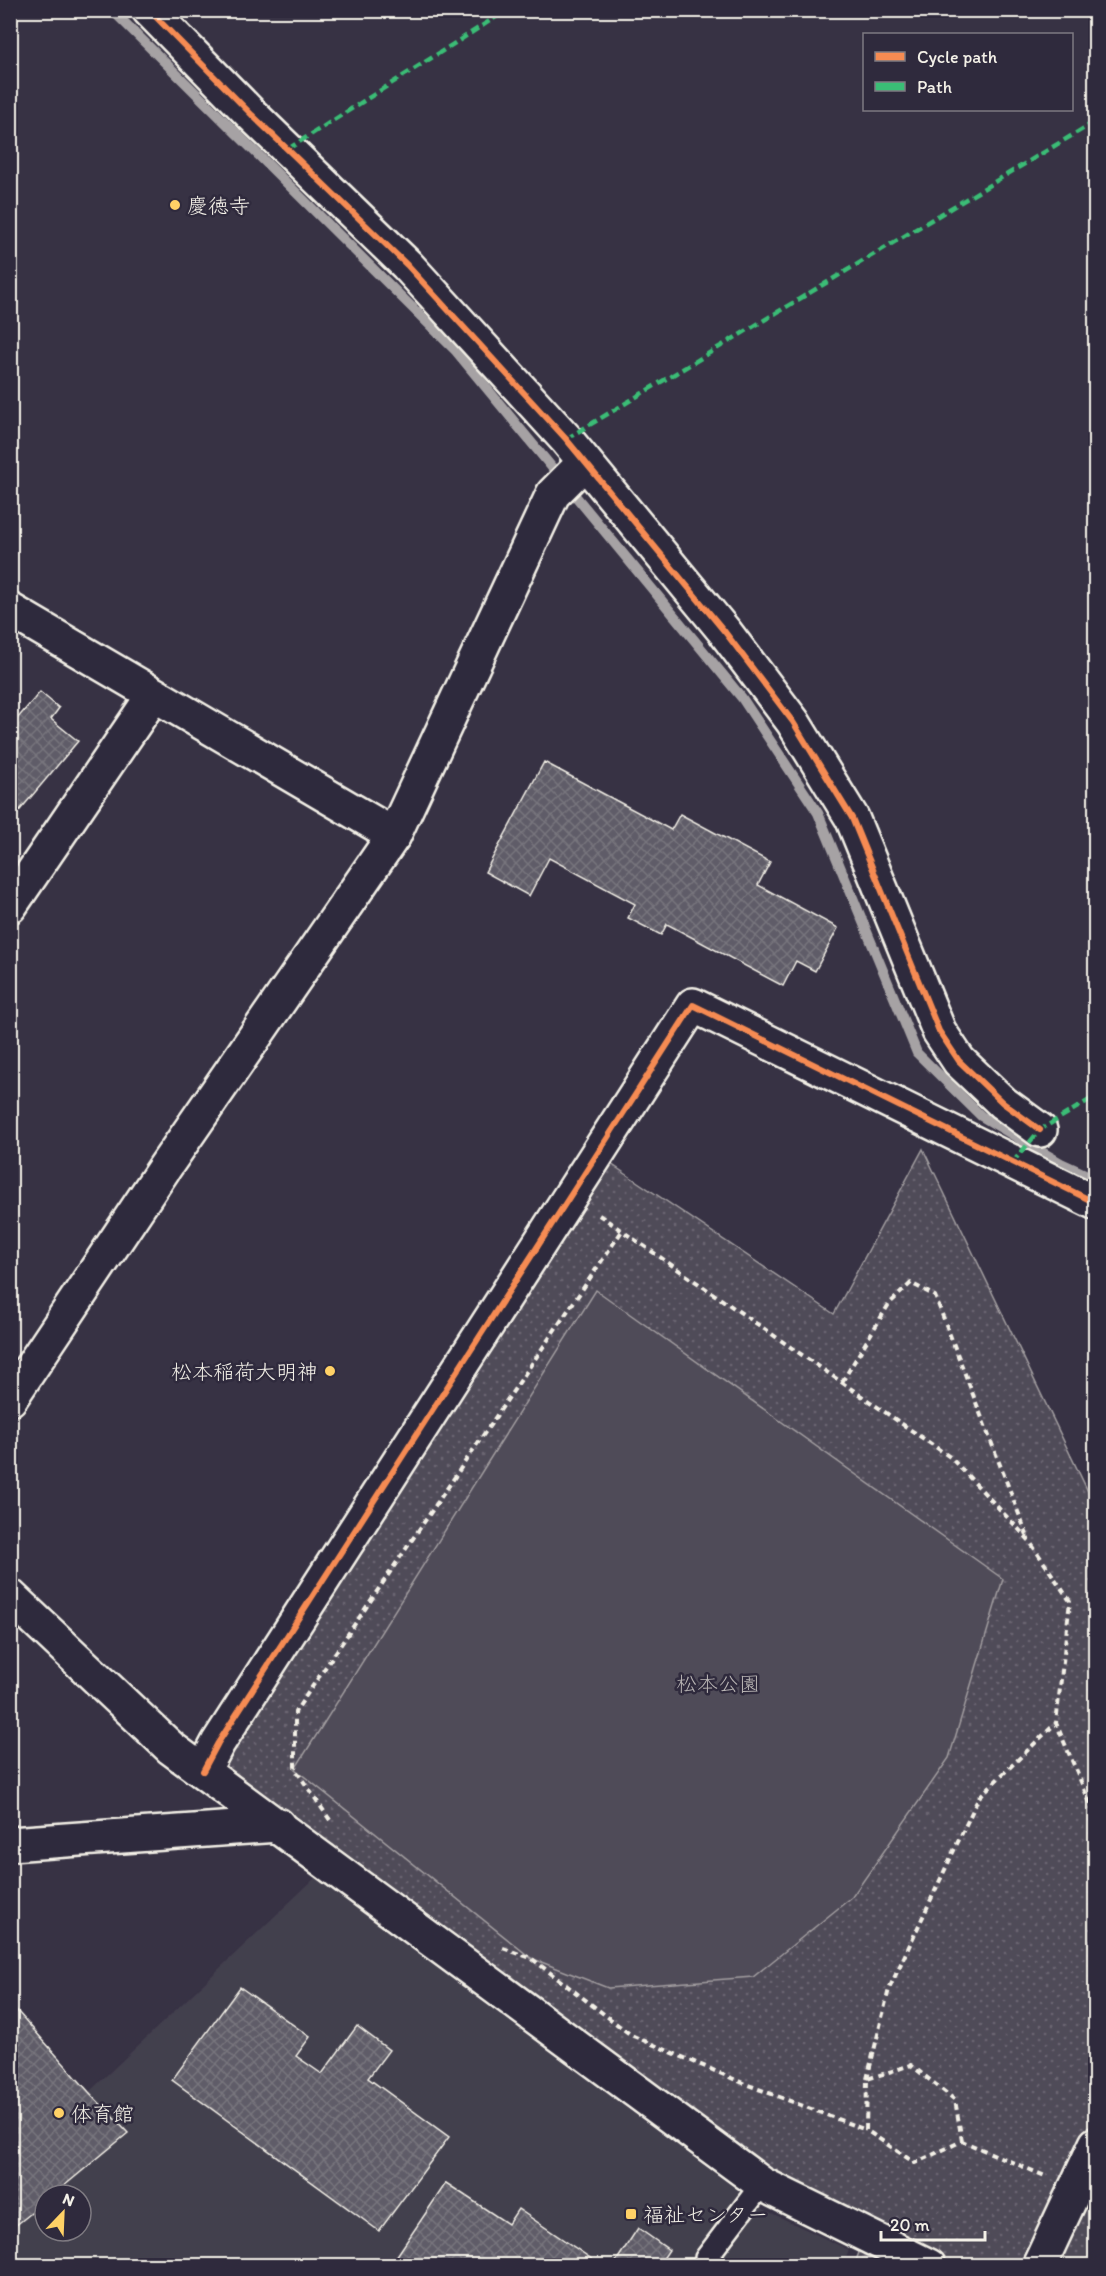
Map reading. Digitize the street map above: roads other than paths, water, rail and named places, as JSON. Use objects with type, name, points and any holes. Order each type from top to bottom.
[{"type":"street","points":[[149,10],[252,115],[407,265],[566,438],[584,463],[725,632],[794,722],[852,818],[939,1031],[959,1061],[1003,1103],[1040,1130]]},
{"type":"street","points":[[10,1398],[165,1167],[394,835],[553,494],[584,463]]},
{"type":"street","points":[[10,610],[153,696],[394,835]]},
{"type":"street","points":[[10,906],[153,696]]},
{"type":"street","points":[[203,1771],[218,1743],[693,1005],[1095,1203]]},
{"type":"street","points":[[10,1596],[171,1748],[762,2184],[929,2265]]},
{"type":"street","points":[[10,1844],[278,1825]]},
{"type":"street","points":[[1039,2265],[1095,2144]]},
{"type":"lane","points":[[706,2258],[762,2184]]},
{"type":"waterway","points":[[112,10],[456,351],[742,698],[818,813],[917,1053],[981,1116],[1061,1163],[1096,1179]]},
{"type":"place","name":"慶徳寺","points":[[175,205]]},
{"type":"place","name":"松本稲荷大明神","points":[[330,1371]]},
{"type":"place","name":"体育館","points":[[59,2113]]},
{"type":"place","name":"福祉センター","points":[[631,2214]]},
{"type":"park label","name":"松本公園","points":[[718,1683]]}]
